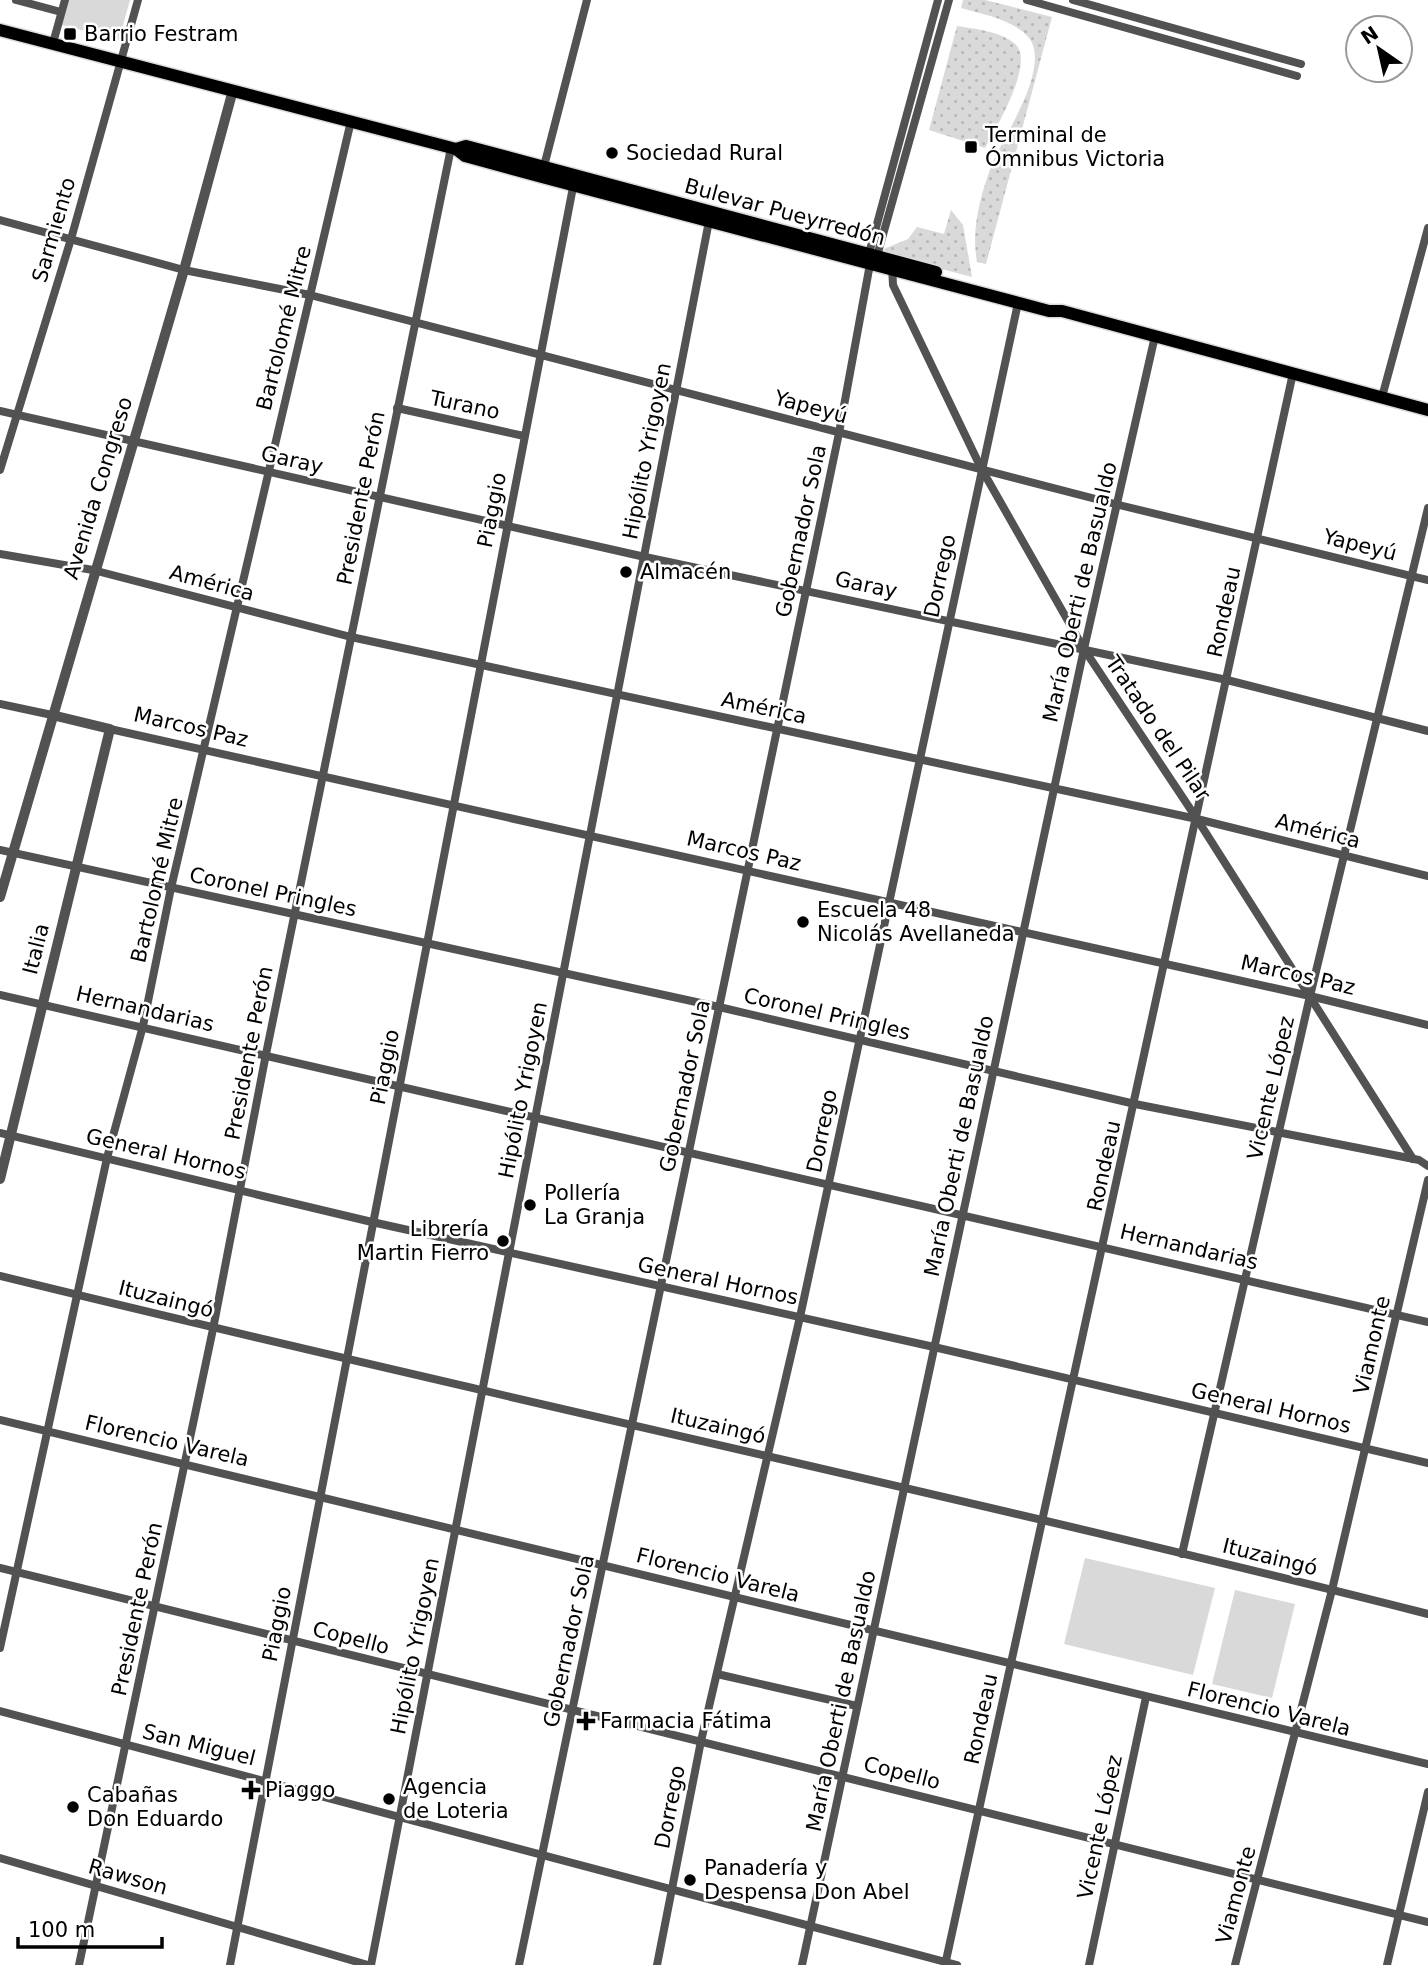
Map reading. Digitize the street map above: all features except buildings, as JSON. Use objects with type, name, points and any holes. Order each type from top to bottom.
[{"type":"main road","name":"Bulevar Pueyrredón","points":[[0,30],[351,121],[454,149],[465,156],[575,180],[871,258],[1018,303],[1049,311],[1062,311],[1428,410]]},
{"type":"main road","name":"Bulevar Pueyrredón","points":[[575,180],[709,221],[871,258]]},
{"type":"main road","name":"Bulevar Pueyrredón","points":[[892,265],[1051,303],[1062,311]]},
{"type":"street","points":[[16,0],[61,12]]},
{"type":"street","points":[[53,43],[65,0]]},
{"type":"street","name":"Sarmiento","points":[[0,470],[71,239],[138,0]]},
{"type":"street","points":[[543,172],[586,0]]},
{"type":"street","points":[[871,258],[938,0]]},
{"type":"street","points":[[871,258],[949,0]]},
{"type":"street","points":[[1027,0],[1048,3],[1297,76]]},
{"type":"street","points":[[1073,0],[1301,64]]},
{"type":"street","points":[[1184,44],[1187,32]]},
{"type":"street","points":[[1282,72],[1286,60]]},
{"type":"street","name":"Avenida Congreso","points":[[0,897],[93,570],[184,270],[233,90]]},
{"type":"street","name":"Bartolomé Mitre","points":[[0,1648],[107,1158],[143,1026],[171,888],[351,121]]},
{"type":"street","name":"Presidente Perón","points":[[79,1965],[98,1886],[213,1329],[397,408],[454,149]]},
{"type":"street","name":"Piaggio","points":[[230,1965],[575,180]]},
{"type":"street","name":"Yapeyú","points":[[0,220],[184,270],[310,295],[1119,505],[1428,580]]},
{"type":"street","name":"Hipólito Yrigoyen","points":[[369,1965],[709,221]]},
{"type":"street","points":[[1382,397],[1428,228]]},
{"type":"street","name":"Gobernador Sola","points":[[519,1965],[839,433],[871,258]]},
{"type":"street","name":"Tratado del Pilar","points":[[892,265],[893,285],[981,468],[1084,649],[1198,819],[1413,1159]]},
{"type":"street","name":"Dorrego","points":[[657,1965],[701,1741],[800,1317],[1018,303]]},
{"type":"street","name":"María Oberti de Basualdo","points":[[802,1965],[1084,649],[1119,505],[1155,336]]},
{"type":"street","name":"Rondeau","points":[[945,1964],[1166,966],[1293,373]]},
{"type":"street","name":"Turano","points":[[397,408],[524,436]]},
{"type":"street","name":"Garay","points":[[0,411],[645,557],[1227,680],[1428,731]]},
{"type":"street","name":"Vicente López","points":[[1182,1554],[1375,719],[1428,508]]},
{"type":"street","name":"América","points":[[0,554],[93,570],[351,637],[1198,819],[1428,876]]},
{"type":"street","points":[[0,704],[52,715]]},
{"type":"street","name":"Marcos Paz","points":[[52,715],[1166,966],[1310,996],[1428,1025]]},
{"type":"street","name":"Italia","points":[[0,1179],[5,1134],[43,1004],[110,729]]},
{"type":"street","name":"Coronel Pringles","points":[[0,850],[719,1007],[1135,1104],[1413,1159],[1428,1166]]},
{"type":"street","name":"Hernandarias","points":[[0,995],[1104,1245],[1428,1322]]},
{"type":"street","name":"General Hornos","points":[[5,1134],[372,1222],[934,1347],[1428,1463]]},
{"type":"street","name":"Viamonte","points":[[1235,1965],[1332,1590],[1428,1180]]},
{"type":"street","name":"Ituzaingó","points":[[0,1276],[213,1329],[904,1487],[1428,1614]]},
{"type":"street","name":"Florencio Varela","points":[[0,1420],[1428,1765]]},
{"type":"street","name":"Copello","points":[[0,1568],[1428,1922]]},
{"type":"street","points":[[717,1674],[858,1706]]},
{"type":"street","name":"Vicente López","points":[[1089,1965],[1146,1697]]},
{"type":"street","name":"San Miguel","points":[[0,1712],[266,1780],[945,1964],[957,1965]]},
{"type":"street","points":[[1387,1965],[1428,1793]]},
{"type":"street","name":"Rawson","points":[[0,1858],[369,1965]]},
{"type":"shaded area","points":[[69,0],[130,0],[119,40],[62,25]]},
{"type":"shaded area","points":[[963,0],[985,0],[1052,17],[986,264],[977,262],[975,250],[980,202],[991,167],[1030,84],[1034,51],[1029,38],[1023,32],[998,18],[961,8]]},
{"type":"shaded area","points":[[957,26],[1001,36],[1014,43],[1020,51],[1018,78],[985,148],[929,130]]},
{"type":"shaded area","points":[[951,210],[963,225],[972,277],[888,255],[884,249],[908,239],[917,227],[944,234]]},
{"type":"shaded area","points":[[1085,1558],[1215,1588],[1193,1675],[1064,1644]]},
{"type":"shaded area","points":[[1235,1590],[1295,1604],[1272,1698],[1212,1684]]},
{"type":"place","name":"Barrio Festram","points":[[70,34]]},
{"type":"place","name":"Terminal de Ómnibus Victoria","points":[[971,147]]},
{"type":"place","name":"Sociedad Rural","points":[[612,153]]},
{"type":"place","name":"Almacén","points":[[626,572]]},
{"type":"place","name":"Escuela 48 Nicolás Avellaneda","points":[[803,922]]},
{"type":"place","name":"Pollería La Granja","points":[[530,1205]]},
{"type":"place","name":"Librería Martin Fierro","points":[[503,1241]]},
{"type":"place","name":"Farmacia Fátima","points":[[586,1721]]},
{"type":"place","name":"Piaggo","points":[[251,1790]]},
{"type":"place","name":"Agencia de Loteria","points":[[389,1799]]},
{"type":"place","name":"Cabañas Don Eduardo","points":[[73,1807]]},
{"type":"place","name":"Panadería y Despensa Don Abel","points":[[690,1880]]}]
